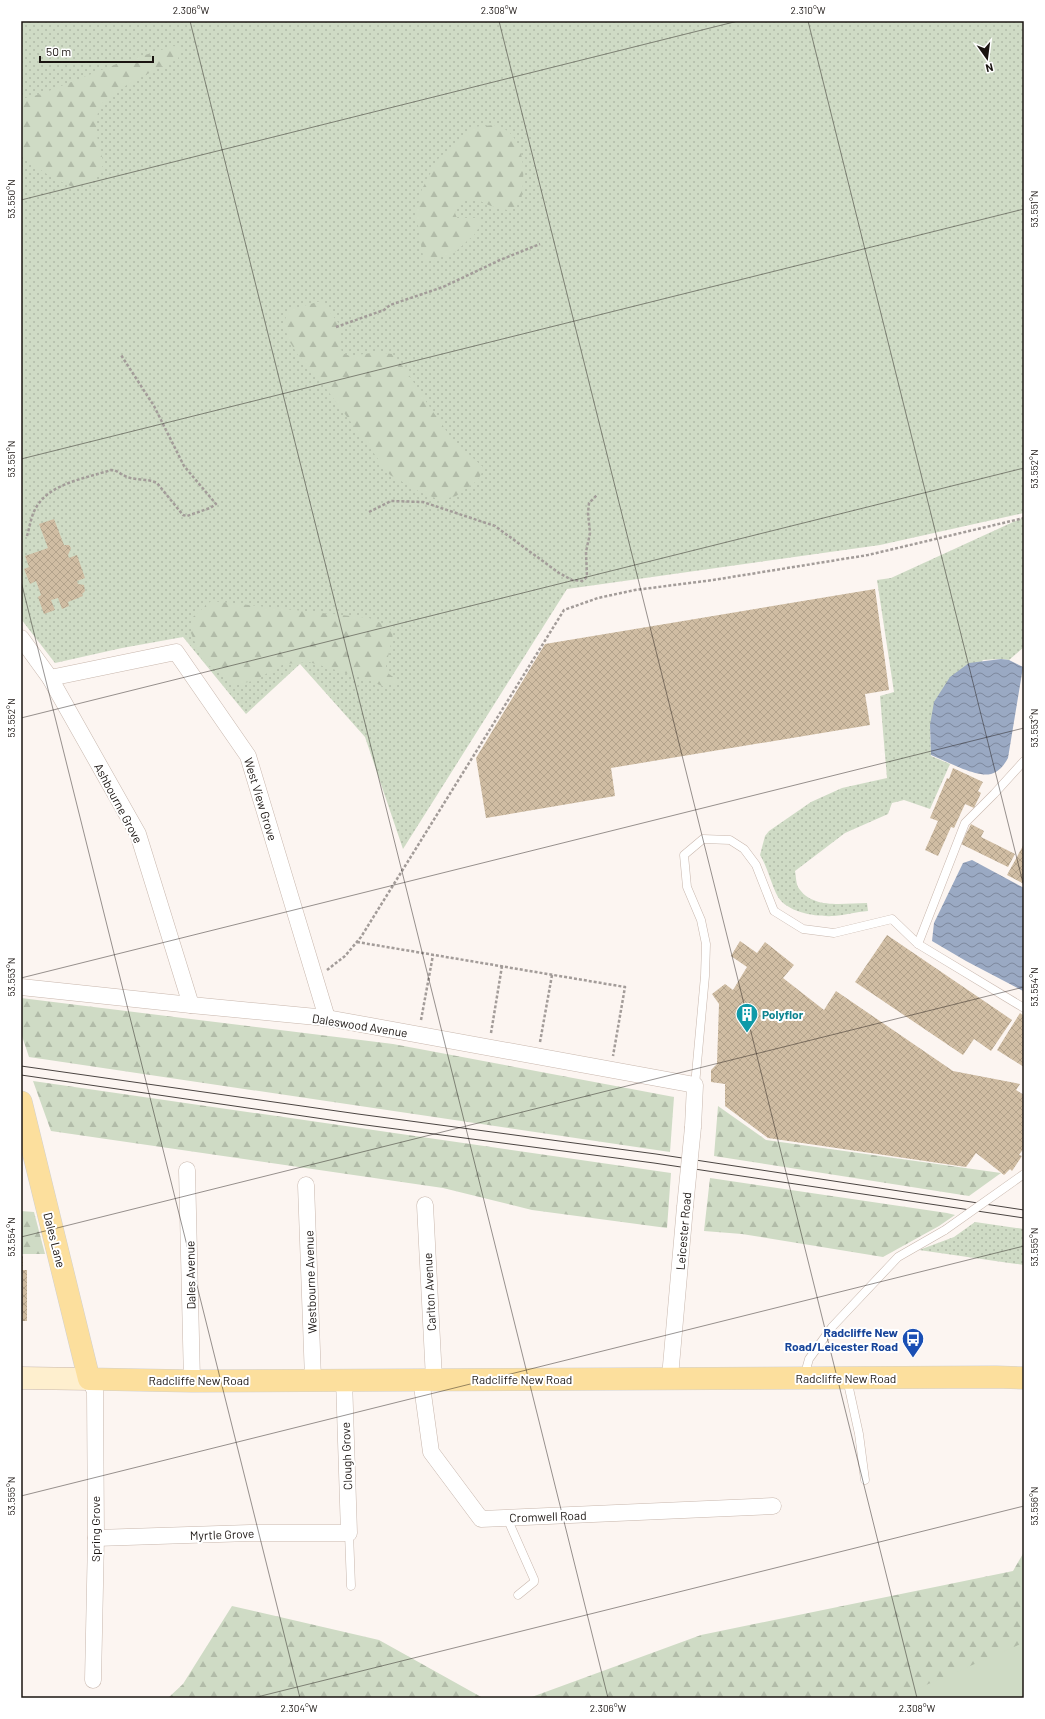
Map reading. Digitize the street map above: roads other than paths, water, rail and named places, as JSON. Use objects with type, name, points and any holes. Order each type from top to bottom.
[{"type":"main road","name":"Dales Lane","points":[[22,1104],[89,1379]]},
{"type":"main road","name":"Radcliffe New Road","points":[[21,1378],[192,1381],[313,1379],[1024,1378]]},
{"type":"street","name":"Ashbourne Grove","points":[[21,638],[50,678],[138,834],[191,1005]]},
{"type":"street","name":"West View Grove","points":[[50,678],[176,652],[248,756],[327,1018]]},
{"type":"street","name":"Daleswood Avenue","points":[[21,986],[191,1005],[327,1018],[695,1085]]},
{"type":"street","name":"Leicester Road","points":[[670,1378],[693,1126],[695,1085]]},
{"type":"street","name":"Dales Avenue","points":[[187,1170],[192,1381]]},
{"type":"street","name":"Westbourne Avenue","points":[[306,1185],[313,1379]]},
{"type":"street","name":"Carlton Avenue","points":[[425,1205],[428,1379]]},
{"type":"street","name":"Spring Grove","points":[[89,1379],[95,1391],[96,1538],[93,1680]]},
{"type":"street","name":"Clough Grove","points":[[344,1379],[349,1533]]},
{"type":"street","name":"Cromwell Road","points":[[428,1379],[431,1452],[481,1519],[773,1506]]},
{"type":"street","name":"Myrtle Grove","points":[[96,1538],[250,1533],[349,1533]]},
{"type":"lane","points":[[918,944],[965,823],[1024,761]]},
{"type":"lane","points":[[695,1085],[705,976],[706,944],[701,920],[688,887],[684,855],[702,840],[730,840],[744,849],[756,865],[774,911],[803,929],[834,933],[892,919],[918,944],[1024,1008]]},
{"type":"lane","points":[[804,1378],[809,1359],[832,1327],[898,1257],[945,1230],[1024,1174]]},
{"type":"lane","points":[[847,1378],[865,1480]]},
{"type":"lane","points":[[507,1518],[534,1579],[531,1586],[518,1595]]},
{"type":"lane","points":[[349,1533],[351,1586]]},
{"type":"water","points":[[1001,659],[1009,660],[1023,667],[1008,758],[1003,765],[994,773],[983,774],[963,769],[931,755],[930,725],[934,702],[950,677],[969,663]]},
{"type":"water","points":[[972,860],[1024,888],[1023,991],[932,941],[934,923],[963,863]]},
{"type":"tram line","points":[[21,1066],[358,1114],[656,1154],[1024,1210]]},
{"type":"tram line","points":[[21,1075],[358,1124],[654,1163],[1024,1218]]},
{"type":"place","name":"Polyflor","points":[[747,1034]]},
{"type":"place","name":"Radcliffe New Road/Leicester Road","points":[[913,1358]]}]
